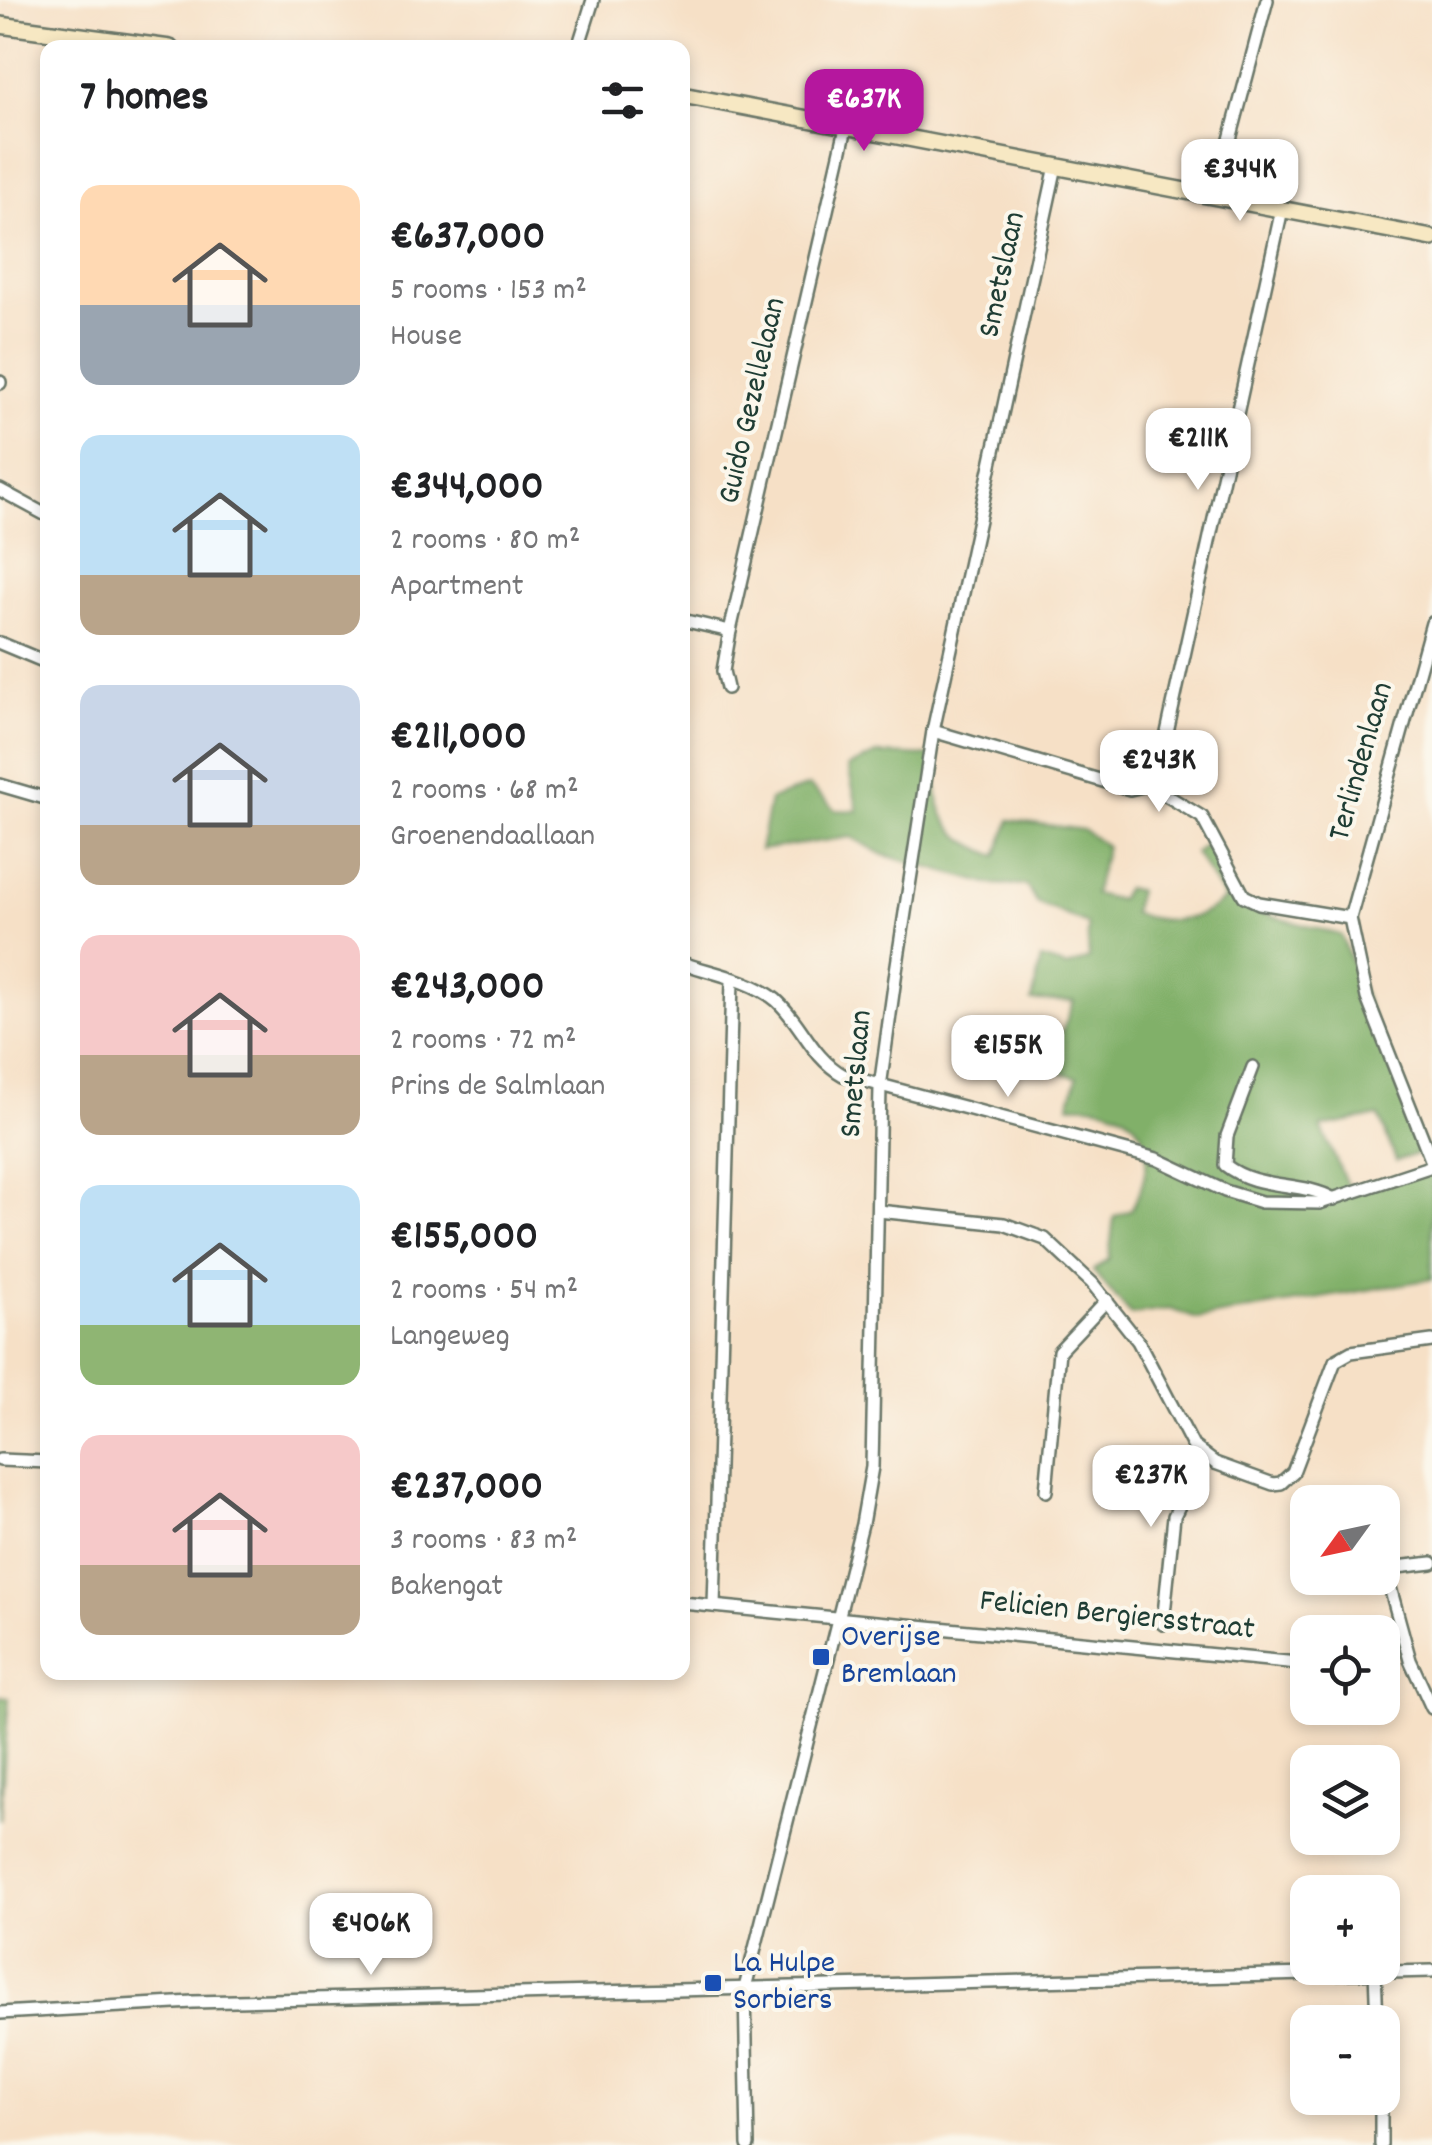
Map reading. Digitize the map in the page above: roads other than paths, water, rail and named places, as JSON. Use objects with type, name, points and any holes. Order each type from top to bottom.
[{"type":"main road","points":[[0,26],[108,40]]},
{"type":"main road","points":[[690,97],[1432,238]]},
{"type":"street","points":[[580,40],[593,0]]},
{"type":"street","points":[[1215,196],[1266,0]]},
{"type":"street","name":"Guido Gezellelaan","points":[[728,688],[723,671],[730,631],[846,128]]},
{"type":"street","name":"Smetslaan","points":[[748,2145],[746,1988],[872,1467],[880,1087],[933,731],[1056,166]]},
{"type":"street","points":[[690,965],[756,988],[777,1001],[832,1069],[880,1087],[1172,1164],[1225,1191],[1261,1202],[1293,1204],[1334,1199],[1432,1164],[1367,998],[1350,918],[1260,903],[1244,896],[1202,817],[1164,794],[1156,783],[1282,209]]},
{"type":"street","points":[[0,490],[40,512]]},
{"type":"street","points":[[690,622],[730,631]]},
{"type":"street","name":"Terlindenlaan","points":[[1350,918],[1432,623]]},
{"type":"street","points":[[0,643],[40,660]]},
{"type":"street","points":[[933,731],[1130,789],[1156,783]]},
{"type":"street","points":[[0,785],[40,797]]},
{"type":"street","points":[[714,1606],[732,981]]},
{"type":"street","points":[[1253,1067],[1227,1136],[1225,1164],[1266,1184],[1324,1193],[1334,1199]]},
{"type":"street","points":[[878,1211],[1023,1228],[1065,1254],[1107,1300],[1152,1362],[1184,1432],[1204,1456],[1272,1484],[1281,1483],[1293,1472],[1335,1361],[1351,1352],[1432,1341]]},
{"type":"street","points":[[1046,1491],[1059,1351],[1107,1300]]},
{"type":"street","points":[[1163,1624],[1174,1516],[1204,1456]]},
{"type":"street","points":[[0,1460],[40,1462]]},
{"type":"street","points":[[1432,1564],[1397,1567],[1388,1580],[1410,1660],[1432,1708]]},
{"type":"street","name":"Felicien Bergiersstraat","points":[[690,1604],[1290,1662]]},
{"type":"street","points":[[1400,1972],[1432,1971]]},
{"type":"street","points":[[0,2013],[192,2002],[1290,1974]]},
{"type":"street","points":[[1381,2115],[1382,2145]]},
{"type":"place","name":"Overijse Bremlaan","points":[[821,1657]]},
{"type":"place","name":"La Hulpe Sorbiers","points":[[713,1983]]}]
